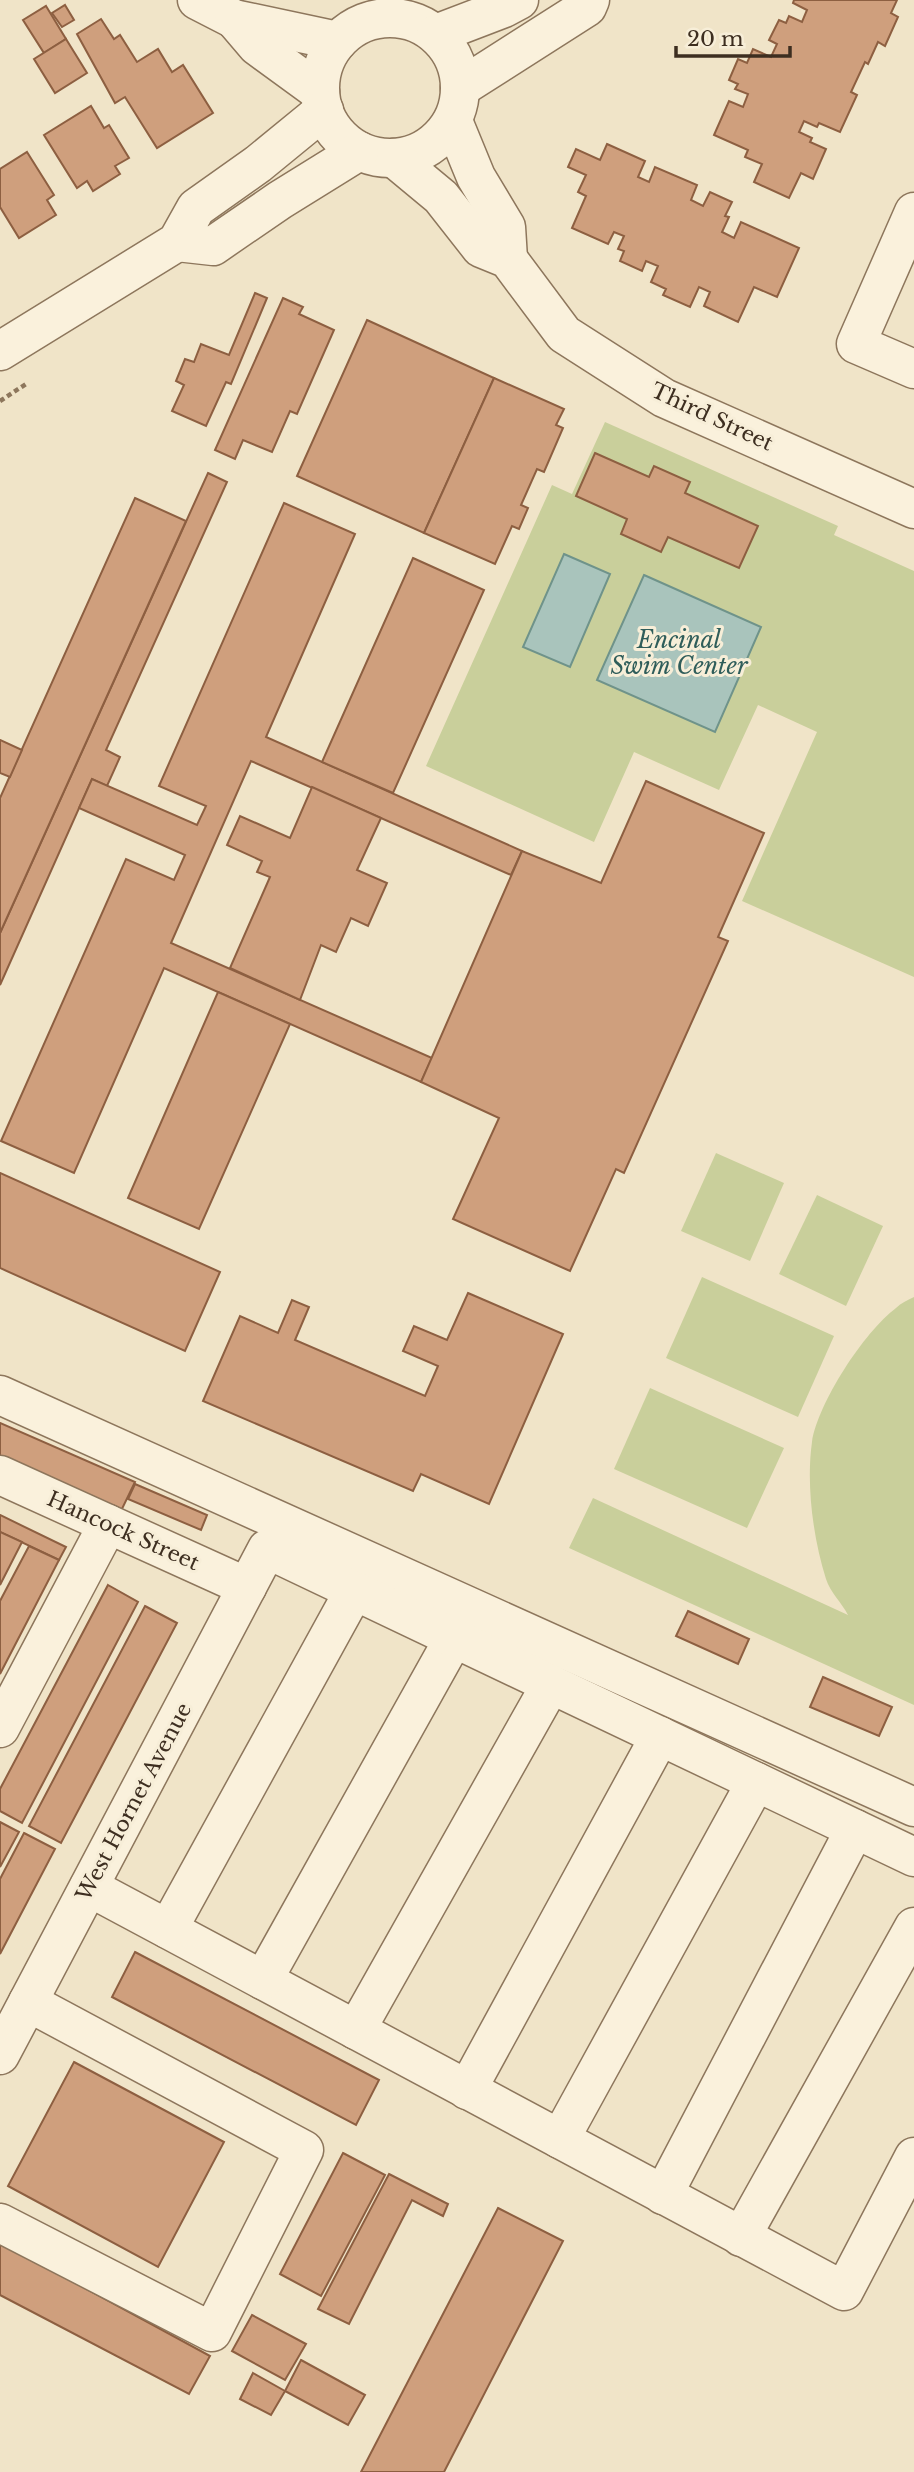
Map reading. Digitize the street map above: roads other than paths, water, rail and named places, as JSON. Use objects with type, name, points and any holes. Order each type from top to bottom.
[{"type":"street","points":[[197,0],[234,19],[257,46],[322,101]]},
{"type":"street","points":[[234,19],[424,19],[504,8],[519,0]]},
{"type":"street","points":[[177,242],[213,246],[280,200],[376,155],[418,153],[438,140],[457,104],[587,7],[590,0]]},
{"type":"street","points":[[424,19],[450,50],[458,68],[457,104],[476,177],[506,227],[508,260]]},
{"type":"street","points":[[358,21],[328,57],[322,74],[322,101],[331,126],[344,141],[376,155]]},
{"type":"street","points":[[0,351],[177,242],[196,208],[258,164],[322,101]]},
{"type":"street","name":"Third Street","points":[[376,155],[441,197],[481,248],[508,260],[564,334],[664,398],[914,509]]},
{"type":"street","points":[[914,212],[856,344],[914,369]]},
{"type":"street","points":[[0,1395],[914,1807]]},
{"type":"street","name":"Hancock Street","points":[[0,1475],[247,1587]]},
{"type":"street","points":[[0,1728],[108,1524]]},
{"type":"street","name":"West Hornet Avenue","points":[[0,2055],[267,1549],[354,1591]]},
{"type":"street","points":[[168,1929],[354,1591],[914,1857]]},
{"type":"street","points":[[263,1980],[454,1638]]},
{"type":"street","points":[[356,2031],[551,1684]]},
{"type":"street","points":[[467,2090],[660,1736]]},
{"type":"street","points":[[560,2139],[755,1782]]},
{"type":"street","points":[[663,2194],[856,1829]]},
{"type":"street","points":[[89,1887],[844,2291],[914,2157]]},
{"type":"street","points":[[741,2237],[914,1927]]},
{"type":"street","points":[[0,2223],[212,2332],[304,2150],[28,2002]]},
{"type":"water","points":[[564,554],[610,574],[570,667],[523,647]]},
{"type":"water","name":"Encinal Swim Center","points":[[644,575],[761,627],[715,732],[597,680]]}]
